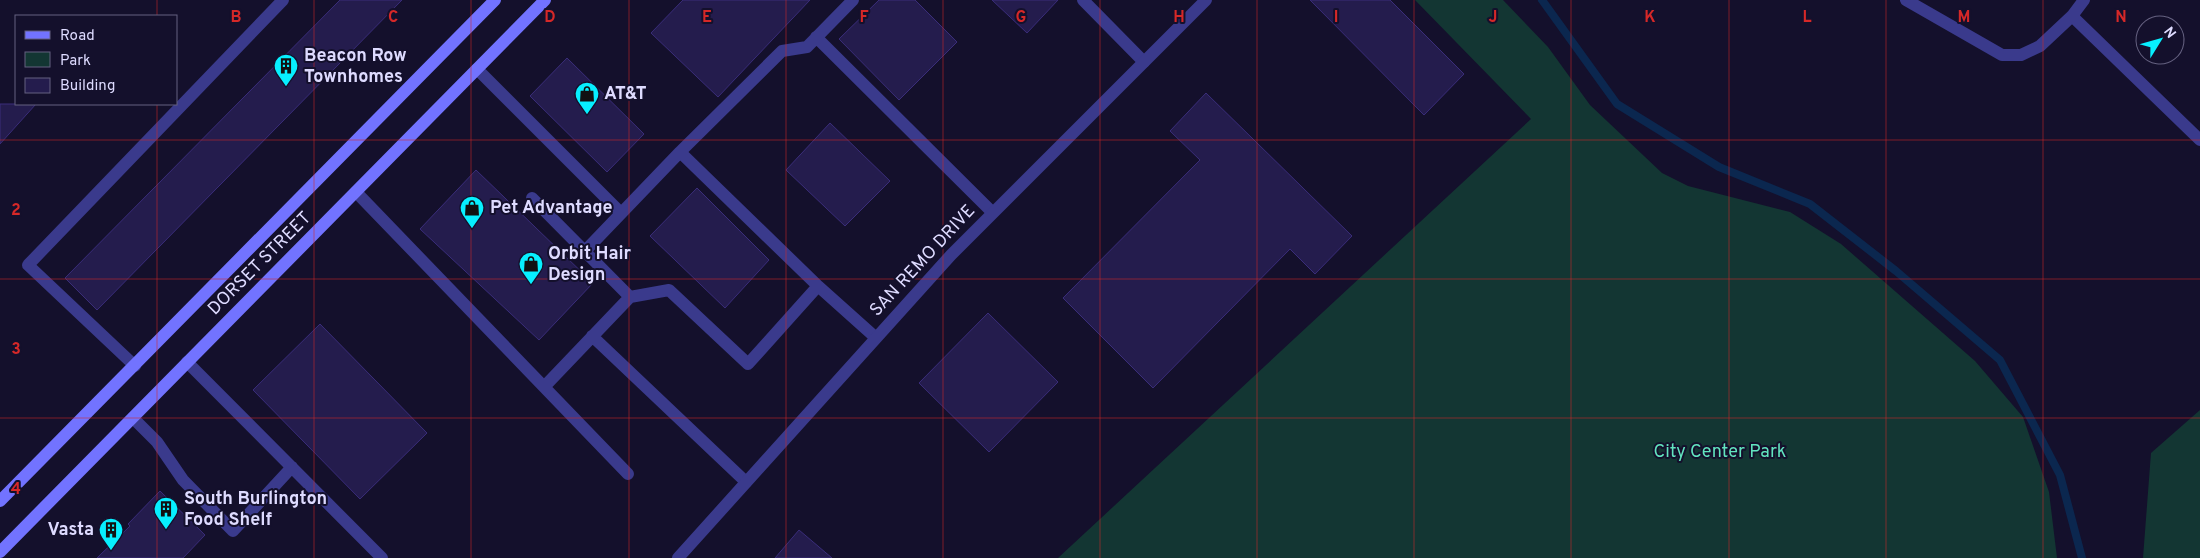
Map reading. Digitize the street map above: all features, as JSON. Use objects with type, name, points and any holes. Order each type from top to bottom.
[{"type":"main road","name":"DORSET STREET","points":[[0,501],[495,0]]},
{"type":"main road","name":"DORSET STREET","points":[[0,552],[545,0]]},
{"type":"street","points":[[134,366],[28,265],[283,0]]},
{"type":"street","points":[[585,251],[680,152],[782,51],[807,47],[853,0]]},
{"type":"street","points":[[1083,0],[1144,62]]},
{"type":"street","name":"SAN REMO DRIVE","points":[[678,558],[875,337],[992,212],[1206,0]]},
{"type":"street","points":[[1906,0],[2002,55],[2021,55],[2040,46],[2072,16],[2084,0]]},
{"type":"street","points":[[2072,16],[2200,140]]},
{"type":"street","points":[[816,37],[992,212]]},
{"type":"street","points":[[477,69],[621,213]]},
{"type":"street","points":[[680,152],[818,286],[875,337]]},
{"type":"street","points":[[356,192],[628,474]]},
{"type":"street","points":[[532,198],[630,297]]},
{"type":"street","points":[[544,387],[630,297],[669,290],[748,364],[818,286]]},
{"type":"street","points":[[592,336],[746,482]]},
{"type":"street","points":[[187,362],[382,558]]},
{"type":"street","points":[[133,418],[158,442],[183,480],[233,531],[292,467]]},
{"type":"green space","name":"City Center Park","points":[[1415,0],[1503,0],[1548,47],[1590,105],[1662,173],[1688,186],[1790,212],[1841,244],[1975,361],[2023,417],[2049,492],[2057,558],[1058,558],[1531,119]]},
{"type":"green space","points":[[2200,410],[2200,558],[2143,558],[2151,453]]},
{"type":"building","name":"Beacon Row Townhomes","points":[[340,0],[402,0],[97,310],[65,278]]},
{"type":"building","points":[[683,0],[810,0],[718,97],[651,33]]},
{"type":"building","points":[[879,0],[915,0],[957,42],[899,100],[839,39]]},
{"type":"building","points":[[992,0],[1058,0],[1027,33]]},
{"type":"building","points":[[1310,0],[1390,0],[1464,74],[1424,115]]},
{"type":"building","name":"AT&T","points":[[567,58],[644,134],[607,172],[530,96]]},
{"type":"building","points":[[1206,93],[1352,236],[1315,274],[1290,249],[1153,388],[1063,298],[1200,160],[1170,131]]},
{"type":"building","points":[[0,104],[35,105],[0,144]]},
{"type":"building","points":[[830,123],[890,181],[845,226],[786,170]]},
{"type":"building","points":[[476,170],[593,283],[539,340],[420,229]]},
{"type":"building","points":[[697,188],[769,260],[725,308],[650,236]]},
{"type":"building","points":[[988,313],[1058,382],[989,452],[919,383]]},
{"type":"building","points":[[320,324],[427,433],[360,499],[253,390]]},
{"type":"building","name":"South Burlington Food Shelf","points":[[160,491],[205,535],[183,558],[97,558],[130,526],[128,524]]},
{"type":"building","points":[[799,530],[832,558],[775,558]]},
{"type":"waterway","points":[[1542,0],[1617,104],[1719,167],[1810,204],[1896,271],[2000,360],[2060,475],[2082,558]]},
{"type":"place","name":"Beacon Row Townhomes","points":[[286,87]]},
{"type":"place","name":"AT&T","points":[[587,115]]},
{"type":"place","name":"Pet Advantage","points":[[472,229]]},
{"type":"place","name":"Orbit Hair Design","points":[[531,285]]},
{"type":"place","name":"South Burlington Food Shelf","points":[[166,530]]},
{"type":"place","name":"Vasta","points":[[111,551]]}]
